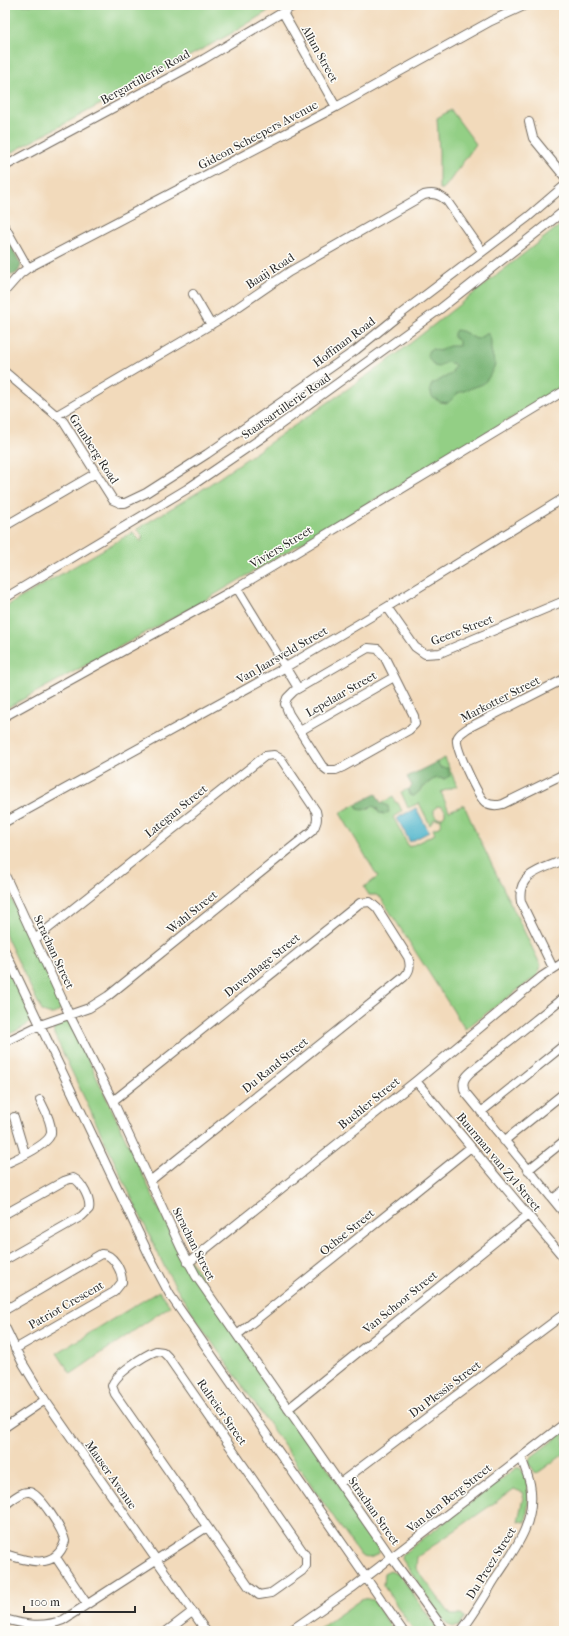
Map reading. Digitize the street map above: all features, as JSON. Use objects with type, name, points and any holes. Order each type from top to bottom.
[{"type":"street","name":"Bergartillerie Road","points":[[5,166],[192,66],[295,5]]},
{"type":"street","name":"Gideon Scheepers Avenue","points":[[5,291],[20,274],[28,268],[336,107],[466,34],[526,5]]},
{"type":"street","name":"Allun Street","points":[[283,13],[336,107]]},
{"type":"street","points":[[529,122],[533,138],[564,176]]},
{"type":"street","name":"Hoffman Road","points":[[128,502],[146,493],[207,454],[356,350],[482,251],[528,217],[564,186]]},
{"type":"street","name":"Baaij Road","points":[[57,416],[211,325],[289,272],[424,195],[432,193],[441,196],[482,251]]},
{"type":"street","name":"Staatsartillerie Road","points":[[6,598],[187,490],[266,435],[440,309],[564,211]]},
{"type":"street","points":[[5,227],[28,268]]},
{"type":"street","points":[[193,294],[211,325]]},
{"type":"street","name":"Grunberg Road","points":[[5,372],[57,416],[73,434],[113,500],[123,504],[128,502]]},
{"type":"street","name":"Viviers Street","points":[[5,716],[237,588],[564,392]]},
{"type":"street","points":[[6,523],[96,474]]},
{"type":"street","name":"Van Jaarsveld Street","points":[[5,822],[286,667],[564,498]]},
{"type":"street","points":[[237,588],[298,688]]},
{"type":"street","name":"Geere Street","points":[[387,607],[415,647],[421,653],[429,655],[452,649],[564,601]]},
{"type":"street","points":[[368,648],[372,648],[381,651],[414,716],[415,724],[410,730],[342,767],[332,771],[327,770],[322,766],[289,714],[285,704],[291,694],[298,688],[368,648]]},
{"type":"street","name":"Lepelaar Street","points":[[300,731],[394,677]]},
{"type":"street","name":"Markotter Street","points":[[564,679],[468,728],[459,735],[457,739],[459,750],[477,791],[484,801],[494,806],[503,804],[564,774]]},
{"type":"street","name":"Lategan Street","points":[[36,939],[265,756],[274,754],[281,759],[313,806],[317,815]]},
{"type":"street","name":"Wahl Street","points":[[5,1042],[40,1025],[88,1008],[108,996],[312,831],[316,826],[317,815]]},
{"type":"street","points":[[552,968],[521,902],[520,895],[522,884],[530,875],[564,860]]},
{"type":"street","name":"Strachan Street","points":[[5,875],[36,939],[69,1014],[114,1101],[188,1263],[205,1291],[391,1557],[445,1631]]},
{"type":"street","name":"Duvenhage Street","points":[[114,1101],[360,903],[370,902],[377,908],[411,965]]},
{"type":"street","points":[[5,950],[151,1259],[170,1295],[403,1631]]},
{"type":"street","name":"Buchler Street","points":[[188,1263],[416,1081],[552,968],[564,962]]},
{"type":"street","name":"Du Rand Street","points":[[150,1181],[404,977],[408,973],[411,965]]},
{"type":"street","points":[[564,996],[466,1077],[463,1084],[465,1092],[564,1213]]},
{"type":"street","points":[[481,1112],[564,1045]]},
{"type":"street","name":"Buurman van Zyl Street","points":[[416,1081],[564,1258]]},
{"type":"street","points":[[504,1141],[564,1093]]},
{"type":"street","points":[[5,1164],[46,1142],[51,1134],[48,1120],[40,1100]]},
{"type":"street","points":[[14,1117],[25,1154]]},
{"type":"street","points":[[528,1170],[564,1141]]},
{"type":"street","name":"Ochse Street","points":[[237,1335],[471,1148]]},
{"type":"street","points":[[5,1214],[64,1181],[73,1178],[79,1182],[90,1202],[89,1209],[82,1216],[5,1260]]},
{"type":"street","points":[[552,1199],[564,1190]]},
{"type":"street","name":"Van Schoor Street","points":[[288,1409],[528,1215]]},
{"type":"street","name":"Patriot Crescent","points":[[5,1310],[101,1254],[107,1254],[113,1259],[122,1278],[120,1286],[114,1292],[15,1349]]},
{"type":"street","name":"Du Plessis Street","points":[[340,1482],[564,1314]]},
{"type":"street","name":"Mauser Avenue","points":[[5,1327],[15,1349],[45,1400],[206,1631]]},
{"type":"street","name":"Ralreier Street","points":[[156,1351],[163,1352],[168,1357],[304,1551],[306,1556],[306,1566],[302,1571],[271,1593],[259,1595],[249,1587],[207,1528],[113,1390],[112,1386],[115,1378],[156,1351]]},
{"type":"street","points":[[5,1428],[45,1400]]},
{"type":"street","name":"Van den Berg Street","points":[[290,1631],[352,1588],[564,1424]]},
{"type":"street","name":"Du Preez Street","points":[[462,1631],[522,1538],[526,1529],[529,1516],[531,1490],[521,1457]]},
{"type":"street","points":[[5,1505],[26,1492],[33,1493],[60,1528],[64,1537],[63,1546],[55,1556],[48,1560],[27,1561],[5,1554]]},
{"type":"street","points":[[5,1618],[21,1624],[43,1625],[53,1624],[63,1620],[156,1559],[207,1528]]},
{"type":"street","points":[[55,1556],[87,1604]]},
{"type":"street","points":[[167,1631],[192,1612]]},
{"type":"green space","points":[[5,5],[278,5],[234,32],[5,156]]},
{"type":"green space","points":[[451,110],[476,144],[446,186],[443,189],[440,189],[437,118]]},
{"type":"green space","points":[[564,222],[564,387],[204,601],[5,709],[5,607],[133,532],[141,542],[143,537],[137,529],[200,491],[388,361]]},
{"type":"green space","points":[[5,233],[21,265],[18,272],[13,275],[11,275],[8,270],[5,260]]},
{"type":"green space","points":[[456,330],[463,331],[477,339],[489,334],[495,365],[489,377],[483,384],[458,393],[448,403],[440,402],[432,397],[430,389],[432,384],[451,374],[455,366],[454,364],[446,362],[439,367],[434,366],[427,355],[429,350],[433,349],[439,351],[449,346],[459,346],[459,341],[454,338],[454,333]]},
{"type":"green space","points":[[445,758],[457,786],[441,792],[449,811],[464,805],[541,966],[538,975],[465,1029],[381,898],[376,895],[369,895],[364,887],[378,877],[340,813],[356,804],[358,809],[368,809],[375,806],[379,813],[383,805],[381,803],[393,797],[402,811],[393,817],[409,847],[435,834],[433,829],[441,826],[441,819],[434,819],[430,825],[419,803],[408,808],[401,792],[409,789],[409,795],[414,796],[433,779],[439,777],[441,768],[437,762]],"holes":[[[437,806],[442,807],[445,810],[445,814],[442,818],[437,818],[434,814],[434,810]]]},
{"type":"green space","points":[[437,762],[441,768],[448,768],[450,776],[444,779],[436,779],[424,786],[414,796],[409,795],[409,789],[412,786],[407,777]]},
{"type":"green space","points":[[376,794],[381,803],[388,806],[389,812],[384,814],[379,813],[377,808],[372,806],[363,810],[358,809],[356,804]]},
{"type":"green space","points":[[5,885],[61,1003],[61,1009],[54,1014],[47,1014],[42,1011],[5,934]]},
{"type":"green space","points":[[5,959],[32,1015],[26,1026],[5,1036]]},
{"type":"green space","points":[[66,1021],[71,1023],[166,1224],[379,1545],[378,1553],[374,1556],[367,1558],[360,1555],[205,1332],[165,1268],[54,1034],[55,1027],[61,1022]]},
{"type":"green space","points":[[159,1291],[170,1306],[71,1374],[57,1353]]},
{"type":"green space","points":[[564,1432],[564,1454],[536,1474],[529,1463],[530,1458]]},
{"type":"green space","points":[[516,1468],[520,1468],[524,1474],[528,1487],[526,1522],[518,1521],[524,1493],[514,1489],[417,1557],[416,1568],[451,1615],[461,1615],[465,1618],[459,1626],[453,1627],[446,1624],[402,1559],[403,1554]]},
{"type":"green space","points":[[390,1571],[400,1575],[439,1631],[414,1631],[383,1585],[384,1574]]},
{"type":"green space","points":[[363,1598],[373,1600],[394,1631],[316,1631]]},
{"type":"water","points":[[416,808],[429,832],[410,842],[397,818]]}]
